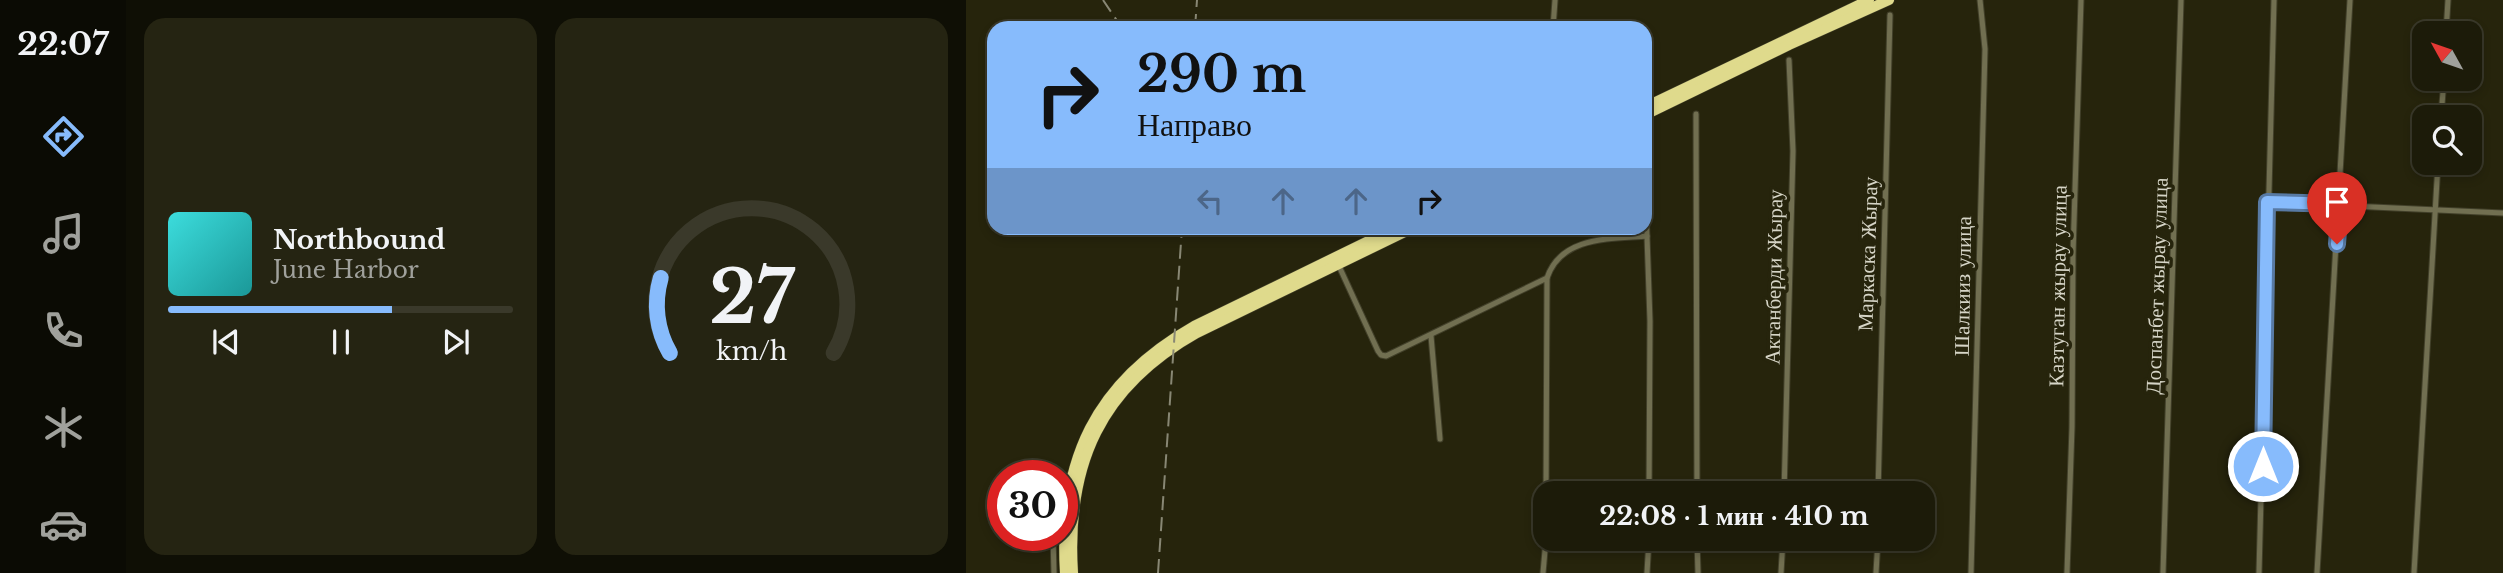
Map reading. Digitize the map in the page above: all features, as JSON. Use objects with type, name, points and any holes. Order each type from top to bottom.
[{"type":"highway","points":[[1652,104],[1869,0]]},
{"type":"highway","points":[[1652,112],[1889,0]]},
{"type":"highway","points":[[1077,460],[1100,409],[1134,368],[1159,347],[1219,313],[1381,235]]},
{"type":"highway","points":[[1073,573],[1072,526],[1078,480],[1096,433],[1122,392],[1139,374],[1173,346],[1398,235]]},
{"type":"highway","points":[[1065,551],[1065,573]]},
{"type":"street","points":[[1554,21],[1555,0]]},
{"type":"street","name":"Шалкииз улица","points":[[1971,573],[1985,49],[1980,0]]},
{"type":"street","name":"Казтуган жырау улица","points":[[2067,573],[2081,0]]},
{"type":"street","name":"Доспанбет жырау улица","points":[[2163,573],[2181,0]]},
{"type":"street","points":[[2259,573],[2274,0]]},
{"type":"street","points":[[2317,573],[2350,0]]},
{"type":"street","points":[[2447,21],[2448,0]]},
{"type":"street","name":"Маркаска Жырау","points":[[1878,481],[1890,15]]},
{"type":"street","name":"Актанберди Жырау","points":[[1784,481],[1793,152],[1789,60]]},
{"type":"street","points":[[1696,114],[1697,481]]},
{"type":"street","points":[[2414,573],[2437,175]]},
{"type":"street","points":[[2267,202],[2503,213]]},
{"type":"street","points":[[1546,481],[1547,278],[1552,265],[1558,258],[1587,242],[1647,236],[1650,481]]},
{"type":"street","points":[[1338,264],[1381,355],[1386,356],[1547,278]]},
{"type":"street","points":[[1431,336],[1440,439]]},
{"type":"street","points":[[1054,551],[1055,573]]},
{"type":"street","points":[[1543,573],[1545,551]]},
{"type":"street","points":[[1647,573],[1648,551]]},
{"type":"street","points":[[1698,551],[1698,573]]},
{"type":"street","points":[[1781,573],[1782,551]]},
{"type":"street","points":[[1877,573],[1878,551]]},
{"type":"railway","points":[[1103,0],[1117,21]]},
{"type":"railway","points":[[1196,21],[1197,0]]},
{"type":"railway","points":[[1158,573],[1182,235]]},
{"type":"route","points":[[2263,466],[2267,202],[2340,204],[2337,244]]}]
